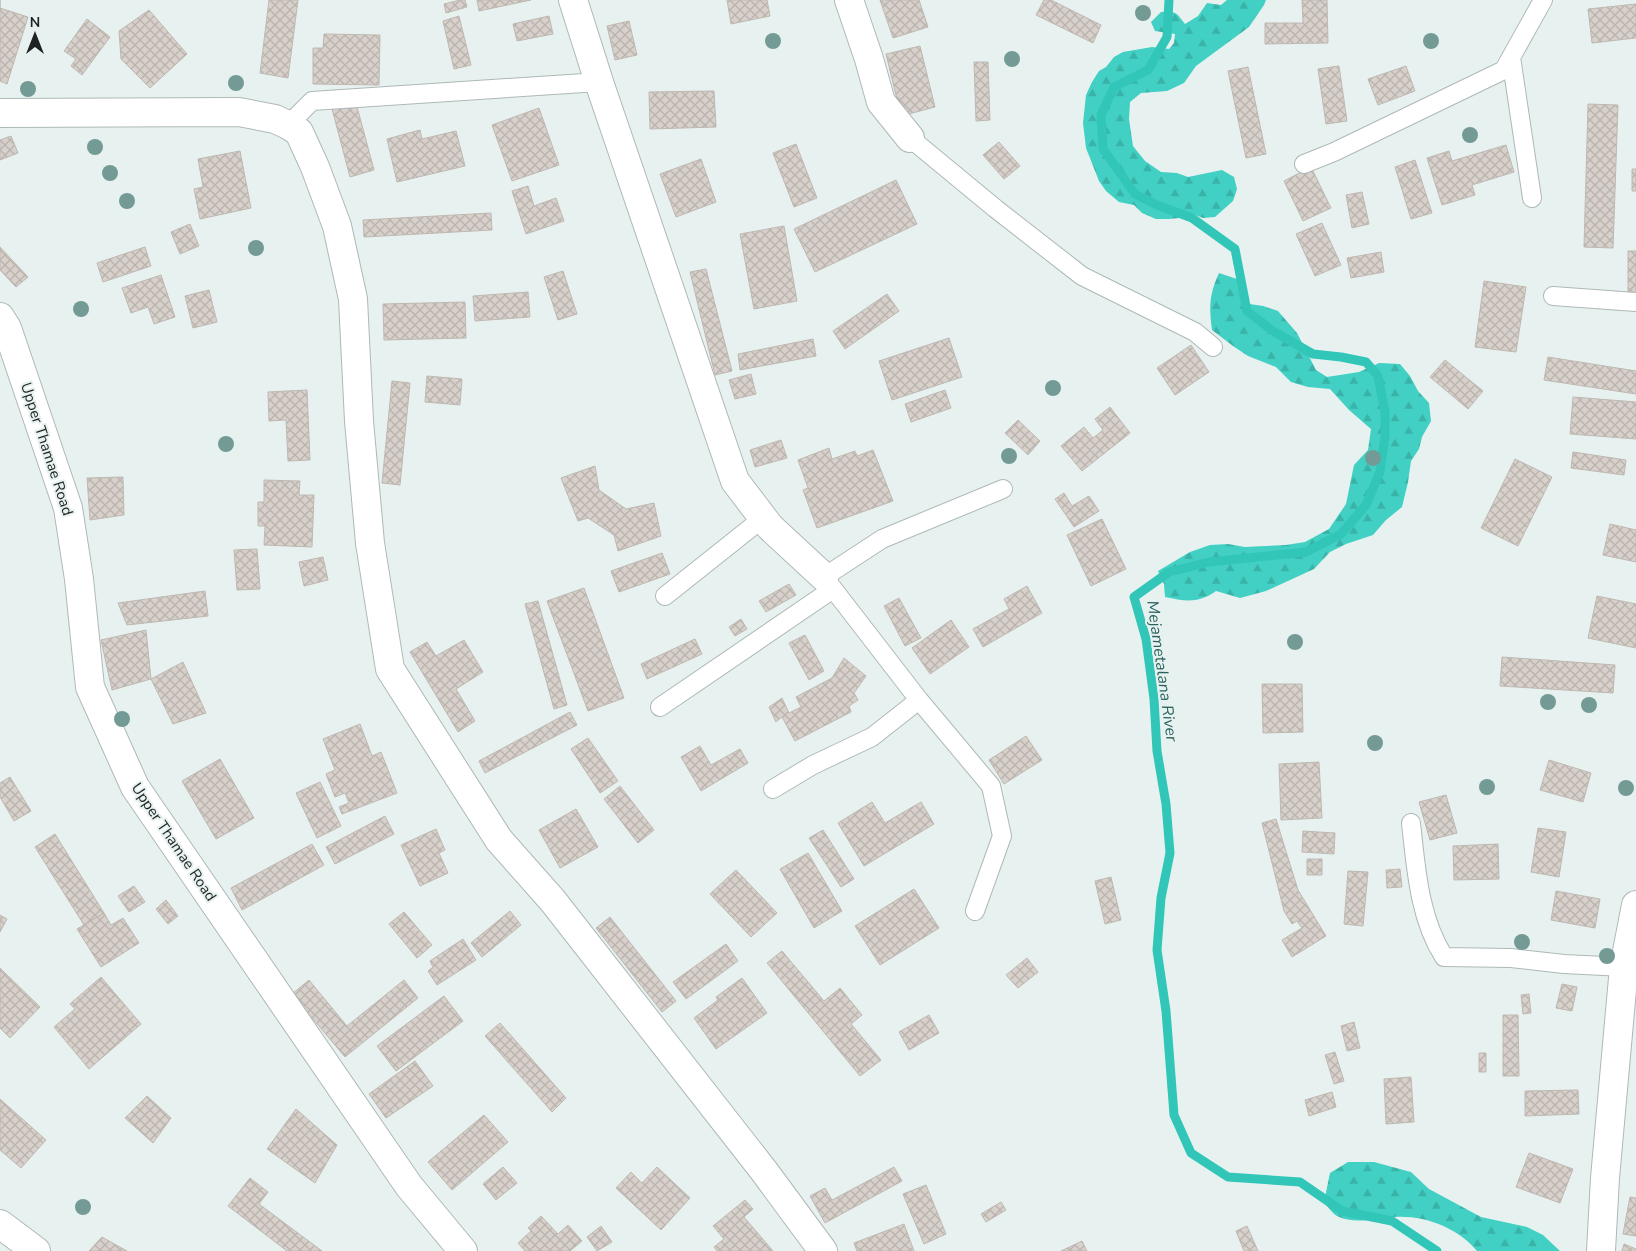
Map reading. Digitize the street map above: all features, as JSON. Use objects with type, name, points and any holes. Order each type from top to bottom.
[{"type":"street","points":[[572,0],[735,481],[770,528],[828,583]]},
{"type":"street","points":[[849,0],[869,59],[880,102],[910,138]]},
{"type":"street","points":[[0,113],[239,112],[275,119],[299,132],[315,166],[336,226],[353,299],[359,421],[370,543],[390,669],[499,840],[553,901],[764,1171],[823,1251]]},
{"type":"street","name":"Upper Thamae Road","points":[[0,317],[7,328],[68,508],[79,580],[90,687],[135,787],[409,1186],[463,1251]]},
{"type":"street","points":[[1601,1251],[1605,1178],[1624,967],[1636,905]]},
{"type":"street","points":[[0,1224],[36,1251]]},
{"type":"lane","points":[[1304,164],[1334,152],[1504,70],[1543,0]]},
{"type":"lane","points":[[1511,57],[1532,198]]},
{"type":"lane","points":[[288,125],[312,101],[599,82]]},
{"type":"lane","points":[[910,138],[996,209],[1082,276],[1195,332],[1213,348]]},
{"type":"lane","points":[[1553,296],[1636,302]]},
{"type":"lane","points":[[660,707],[828,583],[882,539],[1003,490]]},
{"type":"lane","points":[[665,596],[763,518]]},
{"type":"lane","points":[[828,583],[919,700],[991,786],[1002,836],[975,911]]},
{"type":"lane","points":[[773,789],[813,765],[872,737],[919,700]]},
{"type":"lane","points":[[1411,823],[1418,885],[1435,942],[1444,957],[1510,958],[1564,964],[1624,967]]},
{"type":"green space","points":[[1227,0],[1266,0],[1249,27],[1196,66],[1184,83],[1167,91],[1141,93],[1130,102],[1129,119],[1133,146],[1145,161],[1161,172],[1177,173],[1188,177],[1222,170],[1234,177],[1237,189],[1233,201],[1215,217],[1203,218],[1192,214],[1179,218],[1156,219],[1142,213],[1134,205],[1119,202],[1106,191],[1099,181],[1086,148],[1083,123],[1086,95],[1099,71],[1106,67],[1114,57],[1123,52],[1152,47],[1169,49],[1174,43],[1175,34],[1155,31],[1151,22],[1161,12],[1175,13],[1185,24],[1198,16],[1207,3],[1221,5]]},
{"type":"green space","points":[[1219,273],[1240,280],[1243,303],[1263,306],[1278,311],[1297,333],[1316,370],[1327,377],[1359,372],[1379,363],[1400,364],[1410,376],[1418,391],[1429,403],[1431,421],[1422,437],[1419,449],[1411,461],[1402,507],[1386,520],[1373,535],[1346,544],[1330,552],[1314,569],[1266,591],[1240,598],[1216,591],[1197,600],[1179,600],[1165,597],[1164,584],[1158,571],[1190,552],[1210,545],[1228,544],[1245,547],[1305,542],[1329,529],[1346,504],[1354,465],[1368,450],[1371,429],[1349,410],[1330,389],[1308,387],[1291,382],[1276,367],[1248,356],[1212,330],[1211,301],[1213,288]]},
{"type":"green space","points":[[1348,1162],[1374,1162],[1411,1172],[1429,1189],[1481,1217],[1527,1227],[1543,1235],[1560,1251],[1477,1251],[1451,1230],[1417,1218],[1394,1217],[1358,1221],[1344,1219],[1332,1212],[1324,1202],[1330,1173]]},
{"type":"building","points":[[269,0],[298,0],[288,78],[260,73]]},
{"type":"building","points":[[465,0],[467,7],[446,13],[444,4]]},
{"type":"building","points":[[477,0],[531,0],[479,11]]},
{"type":"building","points":[[727,0],[767,0],[770,16],[731,24]]},
{"type":"building","points":[[880,0],[919,0],[928,27],[893,38]]},
{"type":"building","points":[[1044,0],[1051,0],[1101,25],[1093,43],[1036,15]]},
{"type":"building","points":[[1302,0],[1327,0],[1328,43],[1265,44],[1265,23],[1303,23]]},
{"type":"building","points":[[1636,4],[1636,38],[1592,43],[1588,9]]},
{"type":"building","points":[[0,8],[28,17],[7,84],[0,81]]},
{"type":"building","points":[[149,10],[187,54],[150,88],[121,59],[119,31]]},
{"type":"building","points":[[459,16],[471,65],[454,69],[443,21]]},
{"type":"building","points":[[549,16],[553,34],[517,41],[513,24]]},
{"type":"building","points":[[87,19],[110,37],[82,75],[71,66],[76,59],[64,51]]},
{"type":"building","points":[[629,21],[637,55],[615,60],[607,26]]},
{"type":"building","points":[[324,34],[380,35],[379,85],[313,84],[313,48],[323,48]]},
{"type":"building","points":[[920,46],[935,107],[901,116],[886,54]]},
{"type":"building","points":[[974,62],[988,62],[990,120],[976,121]]},
{"type":"building","points":[[1339,66],[1347,121],[1326,124],[1318,69]]},
{"type":"building","points":[[1406,66],[1415,91],[1378,105],[1368,79]]},
{"type":"building","points":[[1248,67],[1266,154],[1246,158],[1228,71]]},
{"type":"building","points":[[714,91],[716,127],[650,129],[649,92]]},
{"type":"building","points":[[356,103],[374,170],[350,177],[332,109]]},
{"type":"building","points":[[1588,104],[1618,105],[1613,248],[1584,247]]},
{"type":"building","points":[[539,108],[559,165],[512,181],[492,125]]},
{"type":"building","points":[[420,130],[422,139],[456,131],[465,166],[397,182],[387,139]]},
{"type":"building","points":[[11,136],[18,153],[0,160],[0,140]]},
{"type":"building","points":[[999,142],[1020,166],[1004,179],[983,155]]},
{"type":"building","points":[[796,144],[817,198],[794,207],[773,153]]},
{"type":"building","points":[[1506,145],[1514,172],[1472,185],[1475,195],[1442,205],[1427,158],[1449,151],[1452,161]]},
{"type":"building","points":[[240,151],[251,208],[200,219],[194,189],[203,187],[198,159]]},
{"type":"building","points":[[701,159],[716,202],[676,217],[660,174]]},
{"type":"building","points":[[1415,160],[1432,213],[1411,219],[1395,167]]},
{"type":"building","points":[[1311,167],[1331,208],[1303,221],[1284,181]]},
{"type":"building","points":[[1632,169],[1636,169],[1636,191],[1632,191]]},
{"type":"building","points":[[896,180],[917,224],[815,272],[794,229]]},
{"type":"building","points":[[528,186],[534,206],[556,198],[564,221],[526,234],[512,191]]},
{"type":"building","points":[[1362,192],[1369,224],[1352,228],[1346,195]]},
{"type":"building","points":[[491,213],[492,230],[364,237],[363,220]]},
{"type":"building","points":[[1322,223],[1341,265],[1315,276],[1296,234]]},
{"type":"building","points":[[190,224],[199,246],[180,254],[171,232]]},
{"type":"building","points":[[784,226],[797,301],[754,309],[740,234]]},
{"type":"building","points":[[0,247],[28,277],[16,287],[0,270]]},
{"type":"building","points":[[145,247],[151,266],[103,282],[97,263]]},
{"type":"building","points":[[1628,251],[1636,251],[1636,297],[1628,296]]},
{"type":"building","points":[[1381,252],[1384,272],[1351,278],[1347,258]]},
{"type":"building","points":[[706,269],[732,371],[715,375],[690,272]]},
{"type":"building","points":[[563,271],[577,314],[558,320],[544,277]]},
{"type":"building","points":[[161,275],[175,317],[154,324],[148,307],[131,313],[122,288]]},
{"type":"building","points":[[1484,281],[1526,287],[1516,352],[1475,347]]},
{"type":"building","points":[[209,290],[217,322],[193,328],[185,296]]},
{"type":"building","points":[[528,292],[530,317],[475,321],[473,296]]},
{"type":"building","points":[[887,294],[899,311],[845,349],[833,331]]},
{"type":"building","points":[[465,302],[466,338],[384,340],[383,304]]},
{"type":"building","points":[[949,338],[962,377],[892,400],[879,361]]},
{"type":"building","points":[[813,339],[816,356],[740,370],[738,354]]},
{"type":"building","points":[[1191,345],[1209,372],[1175,395],[1157,368]]},
{"type":"building","points":[[1548,357],[1636,371],[1636,394],[1544,380]]},
{"type":"building","points":[[1445,360],[1483,391],[1468,409],[1430,377]]},
{"type":"building","points":[[751,374],[756,394],[735,399],[729,380]]},
{"type":"building","points":[[427,376],[462,379],[460,405],[425,402]]},
{"type":"building","points":[[392,381],[410,383],[400,485],[382,483]]},
{"type":"building","points":[[307,390],[310,460],[288,461],[286,420],[269,421],[268,392]]},
{"type":"building","points":[[945,390],[951,408],[911,422],[905,404]]},
{"type":"building","points":[[1573,397],[1636,402],[1636,439],[1570,434]]},
{"type":"building","points":[[1110,407],[1130,433],[1082,471],[1061,446],[1084,427],[1093,438],[1103,430],[1095,419]]},
{"type":"building","points":[[1018,420],[1040,441],[1028,455],[1005,433]]},
{"type":"building","points":[[781,440],[787,458],[755,467],[750,450]]},
{"type":"building","points":[[829,448],[832,459],[855,451],[857,456],[873,450],[893,501],[817,528],[803,490],[808,488],[798,460]]},
{"type":"building","points":[[1573,452],[1626,460],[1624,475],[1571,468]]},
{"type":"building","points":[[1515,459],[1552,477],[1518,546],[1481,528]]},
{"type":"building","points":[[595,466],[599,490],[626,509],[654,503],[661,536],[618,551],[614,535],[588,518],[578,521],[561,478]]},
{"type":"building","points":[[123,477],[124,515],[90,520],[87,478]]},
{"type":"building","points":[[264,480],[300,481],[299,495],[314,495],[312,547],[264,545],[265,526],[258,526],[258,502],[264,502]]},
{"type":"building","points":[[1064,493],[1072,506],[1089,496],[1099,511],[1074,527],[1055,499]]},
{"type":"building","points":[[1102,519],[1126,569],[1091,586],[1067,535]]},
{"type":"building","points":[[1610,524],[1636,530],[1636,562],[1603,555]]},
{"type":"building","points":[[257,549],[260,589],[237,590],[234,550]]},
{"type":"building","points":[[662,553],[670,574],[619,592],[611,571]]},
{"type":"building","points":[[323,557],[328,580],[304,586],[299,562]]},
{"type":"building","points":[[789,584],[796,595],[766,612],[759,601]]},
{"type":"building","points":[[1027,586],[1042,613],[983,647],[973,629],[1009,609],[1004,599]]},
{"type":"building","points":[[584,588],[624,698],[588,711],[547,601]]},
{"type":"building","points":[[205,591],[208,616],[127,625],[118,603]]},
{"type":"building","points":[[1597,596],[1636,604],[1636,648],[1588,638]]},
{"type":"building","points":[[899,598],[921,638],[905,646],[884,606]]},
{"type":"building","points":[[538,601],[567,705],[554,709],[525,604]]},
{"type":"building","points":[[741,619],[747,629],[735,636],[729,627]]},
{"type":"building","points":[[951,620],[969,647],[930,674],[912,648]]},
{"type":"building","points":[[146,630],[151,679],[112,690],[101,640]]},
{"type":"building","points":[[805,635],[824,671],[809,680],[789,643]]},
{"type":"building","points":[[695,639],[702,654],[647,679],[641,664]]},
{"type":"building","points":[[464,640],[483,672],[456,689],[475,721],[458,732],[410,652],[427,642],[436,656]]},
{"type":"building","points":[[1502,657],[1615,665],[1613,693],[1500,686]]},
{"type":"building","points":[[844,658],[866,676],[854,693],[858,700],[849,706],[851,712],[795,741],[782,717],[776,722],[769,707],[782,698],[789,713],[801,707],[796,697],[832,678]]},
{"type":"building","points":[[183,662],[206,713],[173,724],[151,679]]},
{"type":"building","points":[[1262,684],[1302,684],[1303,732],[1263,733]]},
{"type":"building","points":[[570,712],[577,725],[485,773],[479,761]]},
{"type":"building","points":[[360,724],[372,756],[381,752],[397,793],[342,814],[339,807],[349,803],[345,793],[335,797],[326,774],[335,770],[323,739]]},
{"type":"building","points":[[1026,736],[1042,760],[1004,784],[989,760]]},
{"type":"building","points":[[588,738],[618,781],[600,793],[571,749]]},
{"type":"building","points":[[700,746],[711,765],[740,749],[748,763],[701,791],[681,757]]},
{"type":"building","points":[[220,759],[254,818],[216,839],[182,781]]},
{"type":"building","points":[[1549,760],[1591,773],[1583,802],[1540,790]]},
{"type":"building","points":[[1319,762],[1322,818],[1281,820],[1279,764]]},
{"type":"building","points":[[10,777],[31,811],[14,821],[0,797],[0,783]]},
{"type":"building","points":[[320,782],[341,826],[317,838],[296,793]]},
{"type":"building","points":[[620,786],[654,830],[638,843],[604,799]]},
{"type":"building","points":[[1446,795],[1457,833],[1430,840],[1419,802]]},
{"type":"building","points":[[872,802],[885,823],[921,802],[934,824],[864,866],[838,823]]},
{"type":"building","points":[[576,809],[598,847],[560,868],[539,830]]},
{"type":"building","points":[[385,816],[394,834],[335,864],[326,847]]},
{"type":"building","points":[[1276,819],[1298,890],[1326,936],[1292,957],[1282,940],[1302,928],[1297,921],[1292,924],[1284,911],[1262,823]]},
{"type":"building","points":[[1538,828],[1566,832],[1559,877],[1531,872]]},
{"type":"building","points":[[436,829],[445,850],[439,853],[448,873],[420,886],[401,845]]},
{"type":"building","points":[[823,830],[854,879],[841,887],[809,838]]},
{"type":"building","points":[[1303,831],[1335,833],[1334,854],[1302,852]]},
{"type":"building","points":[[55,834],[104,913],[84,925],[35,847]]},
{"type":"building","points":[[312,844],[324,865],[242,910],[231,888]]},
{"type":"building","points":[[1498,844],[1499,879],[1454,880],[1453,846]]},
{"type":"building","points":[[808,853],[842,911],[814,928],[780,869]]},
{"type":"building","points":[[1307,859],[1322,859],[1322,875],[1307,875]]},
{"type":"building","points":[[1400,869],[1402,887],[1387,888],[1386,870]]},
{"type":"building","points":[[736,870],[777,913],[751,937],[710,894]]},
{"type":"building","points":[[1348,871],[1368,872],[1363,926],[1344,924]]},
{"type":"building","points":[[1111,877],[1121,920],[1105,924],[1095,881]]},
{"type":"building","points":[[134,886],[145,902],[129,912],[118,896]]},
{"type":"building","points":[[914,889],[939,928],[880,965],[855,926]]},
{"type":"building","points":[[1556,891],[1600,899],[1595,928],[1551,920]]},
{"type":"building","points":[[166,900],[178,916],[168,924],[156,909]]},
{"type":"building","points":[[510,911],[521,925],[482,957],[471,943]]},
{"type":"building","points":[[404,912],[432,945],[417,958],[389,924]]},
{"type":"building","points":[[104,913],[111,925],[123,918],[139,943],[101,967],[77,929]]},
{"type":"building","points":[[0,915],[7,919],[0,932]]},
{"type":"building","points":[[610,917],[676,1001],[662,1012],[596,928]]},
{"type":"building","points":[[463,939],[476,960],[437,985],[428,971],[433,967],[430,961]]},
{"type":"building","points":[[726,944],[738,961],[686,999],[673,982]]},
{"type":"building","points":[[782,951],[824,1001],[840,988],[862,1015],[851,1024],[881,1060],[860,1076],[767,963]]},
{"type":"building","points":[[1027,958],[1038,972],[1018,988],[1006,975]]},
{"type":"building","points":[[0,968],[40,1007],[10,1038],[0,1028]]},
{"type":"building","points":[[101,977],[141,1024],[89,1069],[54,1027],[75,1009],[70,1004]]},
{"type":"building","points":[[742,978],[767,1013],[716,1049],[694,1018],[718,1000],[716,997]]},
{"type":"building","points":[[309,980],[347,1026],[404,980],[418,998],[345,1057],[292,994]]},
{"type":"building","points":[[1562,984],[1577,987],[1572,1011],[1556,1008]]},
{"type":"building","points":[[1529,994],[1531,1013],[1523,1014],[1521,995]]},
{"type":"building","points":[[444,996],[463,1021],[396,1071],[377,1046]]},
{"type":"building","points":[[929,1015],[939,1033],[909,1050],[899,1032]]},
{"type":"building","points":[[1503,1015],[1518,1015],[1519,1076],[1503,1076]]},
{"type":"building","points":[[1354,1022],[1360,1048],[1347,1051],[1341,1026]]},
{"type":"building","points":[[500,1023],[566,1098],[552,1112],[485,1036]]},
{"type":"building","points":[[1335,1052],[1344,1081],[1334,1084],[1325,1055]]},
{"type":"building","points":[[1479,1053],[1486,1053],[1486,1072],[1479,1072]]},
{"type":"building","points":[[415,1061],[433,1086],[386,1118],[369,1094]]},
{"type":"building","points":[[1411,1077],[1414,1122],[1386,1124],[1384,1079]]},
{"type":"building","points":[[1578,1090],[1579,1114],[1525,1116],[1525,1091]]},
{"type":"building","points":[[1332,1092],[1336,1107],[1309,1116],[1305,1100]]},
{"type":"building","points":[[147,1096],[171,1118],[153,1143],[125,1118]]},
{"type":"building","points":[[0,1099],[46,1140],[21,1168],[0,1150]]},
{"type":"building","points":[[296,1109],[337,1145],[315,1183],[267,1149]]},
{"type":"building","points":[[484,1115],[508,1142],[452,1190],[428,1162]]},
{"type":"building","points":[[1529,1153],[1573,1169],[1560,1203],[1516,1187]]},
{"type":"building","points":[[503,1167],[517,1183],[496,1200],[483,1184]]},
{"type":"building","points":[[657,1167],[690,1198],[661,1230],[616,1188],[631,1172],[642,1183]]},
{"type":"building","points":[[894,1167],[902,1181],[825,1223],[810,1196],[825,1188],[832,1200]]},
{"type":"building","points":[[250,1178],[268,1192],[259,1204],[322,1251],[287,1251],[228,1206]]},
{"type":"building","points":[[926,1185],[946,1234],[924,1244],[903,1194]]},
{"type":"building","points":[[1630,1197],[1636,1198],[1636,1236],[1623,1234]]},
{"type":"building","points":[[745,1200],[753,1209],[744,1217],[773,1251],[717,1251],[714,1247],[724,1239],[713,1226]]},
{"type":"building","points":[[1001,1202],[1006,1210],[986,1222],[981,1214]]},
{"type":"building","points":[[541,1216],[558,1234],[568,1225],[582,1241],[570,1251],[525,1251],[518,1243],[531,1231],[528,1228]]},
{"type":"building","points":[[904,1224],[914,1251],[857,1251],[854,1243]]},
{"type":"building","points":[[601,1226],[612,1242],[597,1251],[587,1237]]},
{"type":"building","points":[[1247,1226],[1258,1251],[1244,1251],[1236,1231]]},
{"type":"building","points":[[102,1237],[127,1251],[89,1251]]},
{"type":"building","points":[[1082,1241],[1087,1251],[1061,1251]]},
{"type":"building","points":[[1624,1244],[1636,1249],[1636,1251],[1622,1251]]},
{"type":"waterway","name":"Mejametalana River","points":[[1169,0],[1167,37],[1148,70],[1114,87],[1101,115],[1103,149],[1135,194],[1157,205],[1192,218],[1235,249],[1247,311],[1273,331],[1313,354],[1366,362],[1378,376],[1385,412],[1385,436],[1380,472],[1366,505],[1341,534],[1306,552],[1209,562],[1169,572],[1134,597],[1146,639],[1154,699],[1157,751],[1166,804],[1170,853],[1161,898],[1157,950],[1166,1011],[1174,1115],[1191,1153],[1228,1177],[1300,1182],[1342,1211],[1392,1221],[1437,1251]]}]
